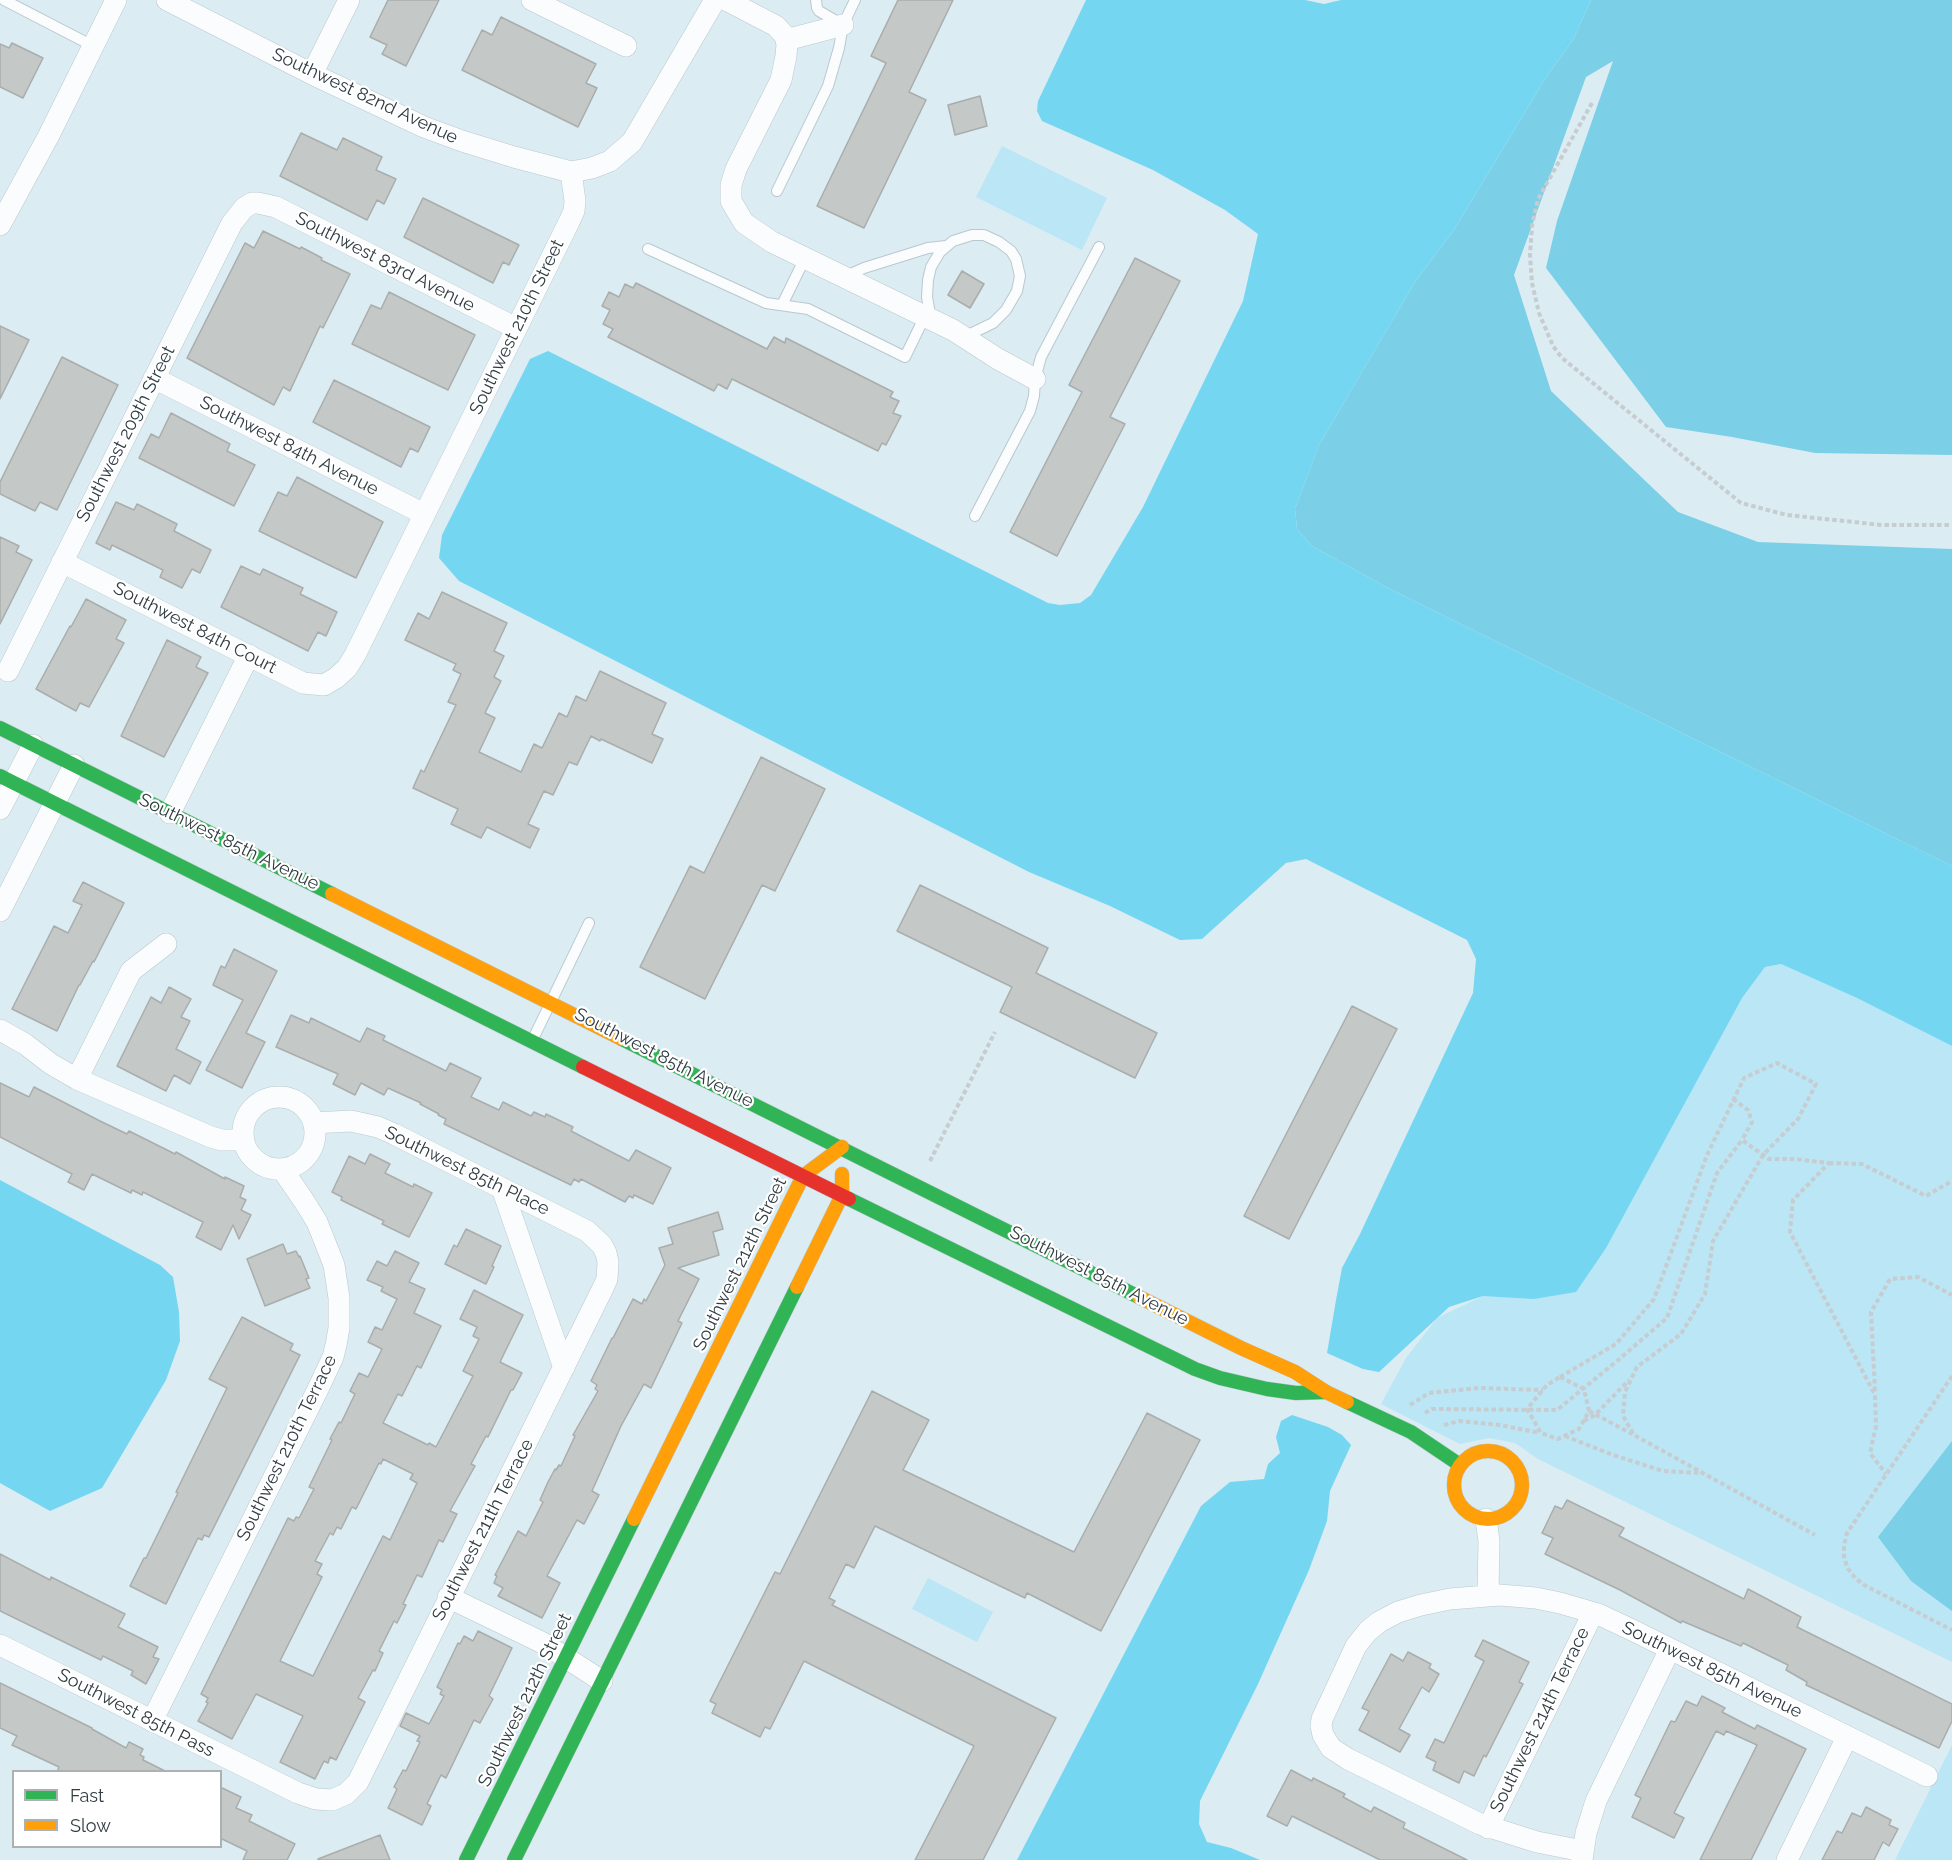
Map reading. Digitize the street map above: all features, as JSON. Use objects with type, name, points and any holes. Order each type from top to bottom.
[{"type":"street","points":[[0,225],[48,137],[116,0]]},
{"type":"street","name":"Southwest 82nd Avenue","points":[[167,0],[373,104],[443,135],[571,172]]},
{"type":"street","points":[[312,74],[349,0]]},
{"type":"street","points":[[532,0],[626,46]]},
{"type":"street","points":[[571,172],[586,170],[610,161],[627,148],[641,129],[715,0]]},
{"type":"street","points":[[726,0],[777,26],[786,40],[786,56],[781,80],[736,170],[730,192],[731,201],[744,224],[762,237],[928,317],[1035,379]]},
{"type":"street","points":[[786,40],[843,25]]},
{"type":"street","name":"Southwest 210th Street","points":[[330,682],[347,668],[355,655],[574,211],[571,172]]},
{"type":"street","name":"Southwest 83rd Avenue","points":[[252,203],[267,204],[293,215],[516,328]]},
{"type":"street","name":"Southwest 209th Street","points":[[8,671],[232,223],[244,208],[252,203]]},
{"type":"street","name":"Southwest 84th Avenue","points":[[154,378],[424,514]]},
{"type":"street","name":"Southwest 84th Court","points":[[62,562],[303,683],[318,685],[330,682]]},
{"type":"street","points":[[170,813],[249,655]]},
{"type":"street","name":"Southwest 85th Avenue","points":[[0,728],[1241,1348],[1296,1372],[1326,1392],[1406,1430],[1460,1465]]},
{"type":"street","points":[[0,808],[7,779],[33,745]]},
{"type":"street","points":[[0,911],[74,765]]},
{"type":"street","name":"Southwest 85th Avenue","points":[[7,779],[1195,1369],[1226,1380],[1266,1389],[1296,1393],[1326,1392]]},
{"type":"street","points":[[77,1078],[130,971],[166,944]]},
{"type":"street","points":[[0,1030],[25,1044],[51,1064],[77,1078],[211,1137],[243,1140]]},
{"type":"street","points":[[276,1096],[295,1100],[310,1114],[314,1123],[315,1134],[308,1154],[292,1167],[282,1169],[264,1167],[250,1156],[243,1140],[245,1119],[250,1111],[257,1104],[276,1096]]},
{"type":"street","name":"Southwest 85th Place","points":[[314,1123],[351,1121],[378,1127],[587,1231],[596,1238],[606,1253]]},
{"type":"street","points":[[514,1860],[842,1195],[842,1148]]},
{"type":"street","name":"Southwest 212th Street","points":[[466,1860],[803,1176],[842,1148]]},
{"type":"street","name":"Southwest 210th Terrace","points":[[152,1721],[322,1380],[336,1345],[339,1328],[339,1298],[334,1266],[317,1222],[282,1169]]},
{"type":"street","points":[[502,1188],[564,1368]]},
{"type":"street","name":"Southwest 211th Terrace","points":[[340,1798],[351,1790],[366,1768],[448,1597],[564,1368],[607,1279],[606,1253]]},
{"type":"street","points":[[1486,1451],[1496,1451],[1513,1461],[1522,1479],[1522,1489],[1514,1508],[1496,1518],[1486,1519],[1470,1513],[1458,1500],[1455,1482],[1460,1465],[1476,1453],[1486,1451]]},
{"type":"street","points":[[1486,1519],[1489,1541],[1488,1595]]},
{"type":"street","name":"Southwest 85th Avenue","points":[[1488,1827],[1465,1818],[1341,1756],[1327,1744],[1321,1723],[1356,1646],[1373,1627],[1389,1616],[1409,1608],[1450,1599],[1488,1595],[1548,1600],[1593,1613],[1670,1648],[1927,1776]]},
{"type":"street","points":[[448,1597],[543,1643],[602,1681]]},
{"type":"street","name":"Southwest 214th Terrace","points":[[1488,1827],[1593,1613]]},
{"type":"street","name":"Southwest 85th Pass","points":[[0,1645],[291,1791],[316,1799],[340,1798]]},
{"type":"street","points":[[1488,1827],[1582,1855],[1588,1825],[1601,1788],[1670,1648]]},
{"type":"street","points":[[1786,1860],[1847,1737]]},
{"type":"lane","points":[[4,0],[93,46]]},
{"type":"lane","points":[[816,0],[819,11],[843,25]]},
{"type":"lane","points":[[777,191],[828,86],[843,25],[855,0]]},
{"type":"lane","points":[[844,277],[864,268],[928,248],[946,246],[968,236],[977,234],[999,242],[1011,251],[1019,268],[1017,291],[1006,310],[993,323],[964,337]]},
{"type":"lane","points":[[648,249],[766,303],[808,309],[905,357],[928,317],[929,274],[935,259],[946,246]]},
{"type":"lane","points":[[975,516],[1030,411],[1041,357],[1099,247]]},
{"type":"lane","points":[[782,305],[805,258]]},
{"type":"lane","points":[[532,1041],[589,923]]},
{"type":"path","points":[[1592,104],[1538,199],[1532,225],[1530,255],[1532,283],[1539,313],[1553,346],[1562,358],[1741,503],[1787,515],[1882,525],[1952,525]]},
{"type":"path","points":[[930,1161],[995,1032]]},
{"type":"path","points":[[1527,1409],[1543,1390],[1560,1377],[1616,1344],[1654,1299],[1707,1155],[1733,1099],[1744,1078],[1777,1063],[1816,1084],[1798,1119],[1763,1155],[1713,1241],[1705,1294],[1681,1334],[1637,1367],[1632,1377],[1625,1392],[1623,1416],[1634,1435],[1640,1438]]},
{"type":"path","points":[[1406,1430],[1432,1409],[1557,1410],[1667,1318],[1717,1173],[1742,1140],[1752,1122],[1748,1110],[1733,1099]]},
{"type":"path","points":[[1742,1140],[1769,1159],[1862,1164],[1926,1196],[1952,1181]]},
{"type":"path","points":[[1829,1163],[1793,1200],[1790,1232],[1875,1395]]},
{"type":"path","points":[[1886,1474],[1870,1453],[1876,1426],[1871,1312],[1890,1279],[1918,1277],[1952,1295]]},
{"type":"path","points":[[1952,1376],[1847,1533],[1844,1545],[1847,1567],[1864,1586],[1952,1630]]},
{"type":"path","points":[[1560,1377],[1584,1389]]},
{"type":"path","points":[[1583,1422],[1595,1415],[1632,1377]]},
{"type":"path","points":[[1387,1420],[1429,1393],[1479,1388],[1543,1390]]},
{"type":"path","points":[[1406,1430],[1459,1421],[1500,1425],[1541,1433],[1558,1439],[1579,1429],[1589,1411],[1584,1389]]},
{"type":"path","points":[[1527,1409],[1541,1433]]},
{"type":"path","points":[[1589,1411],[1815,1535]]},
{"type":"path","points":[[1565,1436],[1663,1471],[1702,1473]]},
{"type":"shaded area","points":[[1086,0],[1305,0],[1324,4],[1341,0],[1591,0],[1573,40],[1545,79],[1454,230],[1415,282],[1319,445],[1295,509],[1297,529],[1312,546],[1388,588],[1952,866],[1952,1046],[1857,998],[1781,964],[1765,967],[1742,998],[1606,1248],[1576,1292],[1534,1299],[1483,1296],[1449,1307],[1379,1372],[1363,1369],[1327,1353],[1342,1268],[1473,993],[1476,959],[1467,940],[1306,859],[1286,863],[1202,939],[1180,940],[1110,906],[1029,872],[459,581],[439,558],[442,535],[530,359],[548,351],[1048,603],[1060,605],[1080,603],[1091,595],[1143,507],[1243,301],[1258,234],[1225,210],[1153,170],[1042,121],[1037,111],[1038,101]]},
{"type":"shaded area","points":[[1591,0],[1952,0],[1952,455],[1815,453],[1666,427],[1546,268],[1557,221],[1613,61],[1586,77],[1514,275],[1551,391],[1678,512],[1758,542],[1952,549],[1952,866],[1388,588],[1312,546],[1297,529],[1295,509],[1319,445],[1415,282],[1454,230],[1545,79],[1573,40]]},
{"type":"shaded area","points":[[1002,146],[1107,198],[1082,250],[976,197]]},
{"type":"shaded area","points":[[1781,964],[1857,998],[1952,1046],[1952,1662],[1538,1459],[1515,1443],[1489,1438],[1460,1444],[1381,1404],[1406,1358],[1437,1318],[1483,1296],[1742,998],[1765,967]]},
{"type":"shaded area","points":[[0,1180],[160,1265],[173,1277],[179,1312],[180,1341],[166,1380],[102,1488],[50,1511],[0,1483]]},
{"type":"shaded area","points":[[1292,1415],[1328,1427],[1342,1435],[1351,1445],[1330,1491],[1327,1521],[1309,1570],[1258,1684],[1200,1801],[1199,1824],[1207,1842],[1231,1848],[1260,1860],[1017,1860],[1201,1506],[1230,1482],[1264,1479],[1268,1464],[1280,1453],[1276,1437],[1281,1421]]},
{"type":"shaded area","points":[[1952,1441],[1952,1611],[1911,1581],[1878,1537]]},
{"type":"shaded area","points":[[928,1578],[993,1612],[977,1642],[912,1609]]},
{"type":"shaded area","points":[[1952,1745],[1952,1860],[1895,1860]]},
{"type":"building","points":[[388,0],[439,0],[406,66],[382,54],[387,45],[370,37]]},
{"type":"building","points":[[898,0],[953,0],[909,92],[926,100],[864,228],[817,206],[886,63],[871,56]]},
{"type":"building","points":[[501,17],[596,64],[586,83],[597,88],[578,127],[462,70],[482,30],[492,35]]},
{"type":"building","points":[[12,43],[43,58],[23,98],[0,87],[0,44],[9,48]]},
{"type":"building","points":[[980,96],[987,126],[955,135],[948,105]]},
{"type":"building","points":[[301,133],[337,150],[343,138],[382,157],[376,170],[396,179],[384,204],[377,200],[367,220],[280,176]]},
{"type":"building","points":[[423,198],[519,245],[509,265],[503,262],[493,283],[404,237]]},
{"type":"building","points":[[263,231],[300,249],[301,247],[350,274],[323,328],[320,326],[290,391],[283,387],[274,405],[187,358],[245,243],[254,248]]},
{"type":"building","points":[[1135,258],[1180,281],[1110,417],[1125,424],[1057,556],[1010,532],[1082,392],[1069,385]]},
{"type":"building","points":[[962,271],[984,284],[970,308],[948,295]]},
{"type":"building","points":[[636,283],[767,349],[774,337],[785,343],[786,338],[893,392],[890,397],[899,401],[893,413],[901,416],[886,445],[882,443],[878,451],[732,379],[727,389],[718,384],[714,391],[608,337],[613,329],[603,324],[610,310],[602,306],[609,292],[619,297],[625,284],[633,288]]},
{"type":"building","points":[[389,292],[475,335],[448,390],[352,344],[371,305],[381,309]]},
{"type":"building","points":[[0,326],[29,340],[0,399]]},
{"type":"building","points":[[62,357],[118,385],[57,510],[40,502],[35,511],[0,494],[0,482]]},
{"type":"building","points":[[334,380],[430,427],[418,452],[410,448],[401,467],[313,422]]},
{"type":"building","points":[[171,413],[230,444],[227,451],[255,465],[234,506],[139,458],[151,434],[159,438]]},
{"type":"building","points":[[297,477],[383,522],[356,578],[259,531],[278,492],[287,496]]},
{"type":"building","points":[[116,502],[134,510],[137,504],[177,524],[174,531],[211,550],[200,573],[192,569],[182,588],[160,577],[163,570],[112,545],[110,550],[96,543]]},
{"type":"building","points":[[0,537],[19,546],[16,552],[32,560],[0,624]]},
{"type":"building","points":[[241,566],[260,575],[263,569],[303,588],[300,594],[337,612],[326,636],[318,632],[308,651],[221,607]]},
{"type":"building","points":[[442,592],[507,623],[494,651],[504,656],[494,677],[501,681],[485,713],[495,718],[479,752],[521,772],[534,744],[542,748],[559,713],[567,717],[576,696],[586,701],[600,671],[666,703],[652,734],[663,739],[652,763],[591,736],[577,765],[569,762],[553,795],[544,791],[528,824],[539,829],[530,848],[487,827],[481,838],[451,824],[458,809],[413,788],[421,770],[424,772],[456,705],[448,702],[461,674],[453,670],[456,664],[405,640],[418,613],[429,619]]},
{"type":"building","points":[[86,599],[126,620],[116,639],[124,643],[89,707],[80,703],[76,711],[36,689]]},
{"type":"building","points":[[167,640],[201,657],[196,667],[208,673],[164,757],[121,736]]},
{"type":"building","points":[[761,757],[825,789],[775,891],[762,885],[705,999],[640,967],[690,866],[704,873]]},
{"type":"building","points":[[83,882],[124,903],[94,962],[79,985],[57,1031],[12,1009],[54,926],[68,933],[82,905],[73,901]]},
{"type":"building","points":[[920,885],[1048,948],[1036,973],[1157,1033],[1135,1078],[1000,1012],[1012,987],[897,931]]},
{"type":"building","points":[[234,949],[277,971],[246,1033],[265,1042],[242,1088],[206,1070],[243,1000],[213,985],[221,966],[225,968]]},
{"type":"building","points":[[169,987],[191,999],[181,1017],[190,1021],[176,1049],[201,1062],[190,1084],[174,1075],[166,1091],[117,1066],[151,997],[161,1003]]},
{"type":"building","points":[[1352,1006],[1397,1029],[1289,1239],[1244,1216]]},
{"type":"building","points":[[291,1015],[309,1023],[311,1018],[360,1042],[367,1028],[385,1036],[383,1040],[446,1071],[450,1063],[481,1078],[471,1097],[499,1110],[503,1102],[531,1116],[534,1112],[545,1117],[546,1114],[573,1127],[571,1131],[629,1161],[636,1150],[671,1168],[653,1204],[634,1195],[633,1198],[629,1196],[625,1202],[581,1179],[579,1182],[574,1179],[571,1185],[444,1124],[446,1119],[439,1114],[388,1088],[384,1095],[361,1083],[355,1095],[333,1084],[338,1074],[276,1047]]},
{"type":"building","points":[[0,1083],[29,1097],[34,1087],[127,1134],[129,1131],[175,1154],[176,1152],[225,1179],[225,1177],[244,1186],[240,1197],[246,1200],[241,1210],[251,1215],[239,1239],[233,1225],[221,1250],[196,1237],[203,1222],[143,1192],[142,1195],[132,1190],[131,1193],[92,1174],[84,1190],[68,1182],[72,1174],[0,1137]]},
{"type":"building","points":[[370,1154],[390,1164],[385,1173],[413,1187],[414,1184],[432,1193],[409,1237],[382,1224],[384,1221],[341,1200],[342,1197],[332,1192],[349,1156],[365,1164]]},
{"type":"building","points":[[718,1212],[723,1229],[713,1232],[719,1255],[678,1268],[699,1279],[678,1321],[682,1323],[651,1388],[644,1384],[621,1426],[592,1491],[599,1495],[584,1524],[577,1520],[547,1576],[560,1583],[542,1618],[498,1596],[503,1588],[494,1583],[497,1576],[495,1575],[518,1531],[526,1536],[543,1502],[540,1500],[548,1482],[555,1469],[561,1466],[575,1436],[573,1435],[598,1391],[595,1389],[597,1385],[591,1381],[612,1338],[633,1299],[642,1304],[644,1299],[646,1301],[665,1265],[659,1248],[673,1244],[668,1228]]},
{"type":"building","points":[[466,1229],[501,1246],[486,1284],[445,1264],[454,1245],[457,1247]]},
{"type":"building","points":[[283,1244],[287,1254],[296,1251],[300,1256],[309,1278],[306,1279],[310,1288],[265,1306],[247,1259]]},
{"type":"building","points":[[395,1251],[419,1263],[409,1282],[425,1289],[414,1313],[441,1326],[421,1368],[417,1366],[402,1396],[398,1394],[383,1423],[436,1447],[473,1376],[463,1371],[479,1339],[473,1336],[477,1327],[460,1319],[474,1290],[523,1315],[500,1362],[522,1373],[471,1464],[475,1466],[450,1511],[457,1514],[443,1542],[439,1540],[422,1577],[417,1575],[397,1623],[394,1621],[379,1651],[383,1653],[375,1671],[373,1670],[358,1698],[365,1702],[336,1760],[330,1757],[328,1763],[324,1761],[315,1779],[280,1762],[303,1716],[256,1694],[232,1739],[198,1721],[208,1703],[206,1702],[208,1698],[201,1694],[288,1518],[294,1521],[296,1517],[299,1518],[314,1489],[309,1487],[332,1440],[330,1439],[339,1422],[341,1423],[355,1394],[350,1391],[359,1373],[368,1377],[382,1349],[368,1342],[375,1327],[382,1330],[397,1299],[381,1291],[383,1287],[367,1280],[377,1261],[387,1266]],"holes":[[[383,1459],[413,1474],[410,1479],[417,1483],[390,1540],[383,1536],[313,1676],[280,1661],[322,1577],[317,1574],[322,1564],[315,1561],[330,1533],[333,1535],[337,1527],[341,1529],[352,1507],[356,1509],[379,1463],[381,1464]]]},
{"type":"building","points":[[242,1317],[293,1344],[290,1350],[300,1355],[209,1537],[204,1535],[202,1540],[198,1538],[166,1604],[130,1586],[178,1493],[176,1492],[227,1388],[209,1379]]},
{"type":"building","points":[[872,1391],[929,1420],[903,1470],[1074,1552],[1147,1413],[1200,1440],[1101,1631],[1027,1593],[1025,1598],[875,1526],[854,1568],[846,1564],[829,1598],[835,1601],[832,1605],[1056,1718],[983,1860],[915,1860],[974,1746],[804,1661],[770,1729],[765,1727],[760,1737],[712,1713],[716,1704],[710,1701],[775,1572],[780,1574]]},
{"type":"building","points":[[1567,1500],[1624,1528],[1619,1536],[1744,1599],[1748,1589],[1801,1617],[1797,1627],[1952,1704],[1952,1721],[1939,1748],[1806,1685],[1807,1682],[1786,1670],[1788,1665],[1743,1643],[1741,1646],[1682,1621],[1681,1623],[1620,1590],[1545,1554],[1553,1538],[1542,1533],[1555,1506],[1562,1509]]},
{"type":"building","points":[[0,1554],[50,1580],[51,1577],[125,1614],[118,1627],[158,1647],[153,1657],[159,1659],[146,1684],[131,1675],[133,1671],[103,1656],[101,1660],[0,1611]]},
{"type":"building","points":[[478,1631],[512,1648],[489,1696],[493,1699],[480,1723],[474,1720],[446,1778],[441,1775],[427,1804],[431,1806],[422,1825],[388,1808],[397,1789],[394,1787],[403,1770],[406,1771],[420,1742],[417,1741],[420,1736],[400,1726],[406,1713],[429,1724],[444,1696],[440,1694],[442,1690],[437,1687],[458,1643],[460,1644],[464,1636],[473,1641]]},
{"type":"building","points":[[1483,1640],[1529,1662],[1519,1682],[1523,1684],[1486,1757],[1484,1755],[1474,1776],[1464,1771],[1459,1783],[1433,1770],[1436,1762],[1426,1757],[1435,1739],[1444,1743],[1484,1661],[1475,1656]]},
{"type":"building","points":[[1408,1652],[1431,1664],[1429,1668],[1439,1674],[1429,1692],[1422,1687],[1399,1729],[1410,1735],[1400,1752],[1359,1730],[1369,1711],[1362,1708],[1391,1654],[1403,1661]]},
{"type":"building","points":[[0,1683],[92,1728],[126,1748],[129,1742],[143,1749],[140,1755],[144,1757],[143,1760],[163,1770],[58,1770],[59,1767],[12,1745],[17,1736],[0,1728]]},
{"type":"building","points":[[1702,1696],[1725,1708],[1722,1712],[1755,1729],[1757,1725],[1806,1749],[1751,1860],[1700,1860],[1757,1745],[1726,1731],[1724,1735],[1716,1731],[1674,1813],[1684,1818],[1674,1838],[1632,1817],[1641,1798],[1635,1795],[1671,1721],[1675,1722],[1686,1701],[1697,1706]]},
{"type":"building","points":[[1291,1770],[1345,1794],[1343,1797],[1371,1812],[1374,1807],[1405,1823],[1403,1828],[1467,1860],[1380,1860],[1292,1816],[1287,1826],[1267,1816]]},
{"type":"building","points":[[222,1788],[241,1797],[236,1808],[252,1815],[249,1821],[295,1844],[287,1860],[243,1860],[247,1851],[222,1839]]},
{"type":"building","points":[[1866,1807],[1891,1820],[1889,1825],[1898,1829],[1889,1846],[1883,1842],[1874,1860],[1822,1860],[1837,1831],[1842,1833],[1852,1813],[1861,1817]]},
{"type":"building","points":[[380,1835],[390,1860],[318,1860],[318,1859]]},
{"type":"traffic: fast","points":[[0,728],[332,894]]},
{"type":"traffic: fast","points":[[0,776],[583,1067]]},
{"type":"traffic: fast","points":[[622,1039],[1139,1297]]},
{"type":"traffic: fast","points":[[849,1199],[1195,1369],[1220,1378],[1267,1389],[1296,1393],[1326,1392]]},
{"type":"traffic: fast","points":[[514,1860],[797,1287]]},
{"type":"traffic: fast","points":[[1347,1402],[1411,1432],[1460,1465]]},
{"type":"traffic: fast","points":[[466,1860],[634,1519]]},
{"type":"traffic: slow","points":[[332,894],[622,1039]]},
{"type":"traffic: slow","points":[[634,1519],[803,1176],[842,1147]]},
{"type":"traffic: slow","points":[[797,1287],[842,1195],[842,1174]]},
{"type":"traffic: slow","points":[[1139,1297],[1295,1372],[1326,1392],[1347,1402]]},
{"type":"traffic: slow","points":[[1488,1451],[1501,1454],[1512,1461],[1519,1472],[1522,1485],[1519,1498],[1512,1509],[1501,1516],[1488,1519],[1475,1516],[1464,1509],[1457,1498],[1454,1485],[1457,1472],[1464,1461],[1475,1454],[1488,1451]]},
{"type":"traffic: jam","points":[[583,1067],[849,1199]]}]
